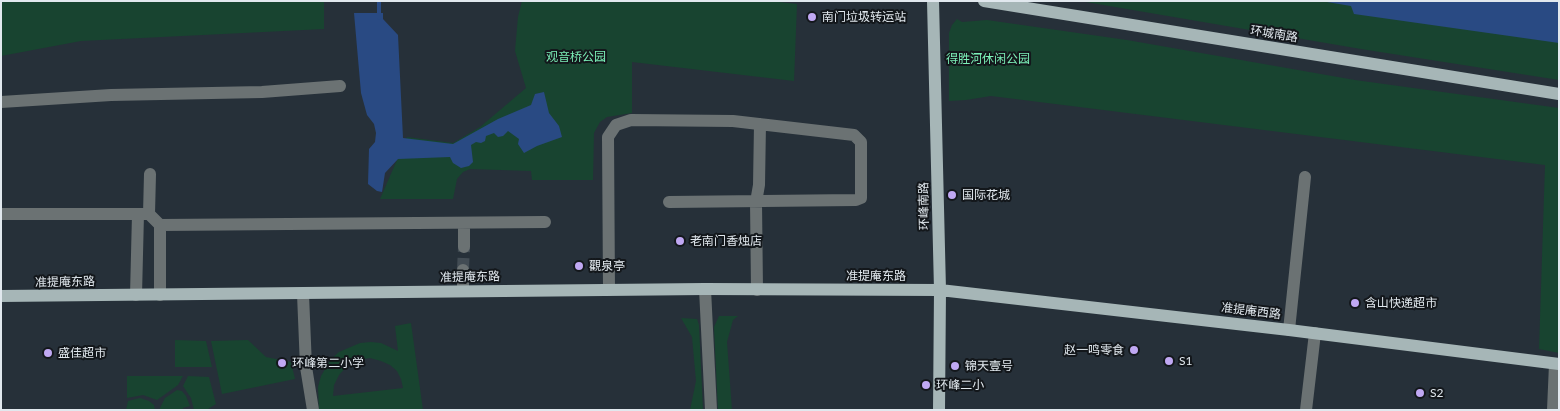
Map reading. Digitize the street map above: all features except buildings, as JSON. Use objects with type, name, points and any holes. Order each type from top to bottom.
[{"type":"main road","name":"环峰南路","points":[[933,1],[940,290],[940,410]]},
{"type":"main road","name":"环城南路","points":[[984,1],[1559,94]]},
{"type":"main road","name":"准提庵东路","points":[[1,296],[705,289],[940,290]]},
{"type":"main road","name":"准提庵西路","points":[[940,290],[1315,333],[1557,364]]},
{"type":"street","points":[[1,102],[111,95],[262,92],[340,86]]},
{"type":"street","points":[[609,290],[608,137],[616,126],[631,120],[733,121],[854,135],[861,142],[861,198],[856,200],[669,202]]},
{"type":"street","points":[[757,290],[756,202],[760,186],[760,124]]},
{"type":"street","points":[[136,295],[150,174]]},
{"type":"street","points":[[1288,330],[1305,177]]},
{"type":"street","points":[[1,214],[144,214],[160,225],[545,222]]},
{"type":"street","points":[[464,222],[464,247]]},
{"type":"street","points":[[160,225],[160,294]]},
{"type":"street","points":[[464,270],[464,291]]},
{"type":"street","points":[[705,289],[711,410]]},
{"type":"street","points":[[303,294],[306,367],[313,410]]},
{"type":"street","points":[[1306,410],[1315,333]]},
{"type":"street","points":[[1553,410],[1557,364]]},
{"type":"green space","points":[[1,1],[324,1],[324,29],[81,41],[1,56]]},
{"type":"green space","name":"观音桥公园","points":[[522,1],[771,1],[797,4],[794,81],[632,62],[632,113],[607,117],[600,122],[594,133],[593,180],[532,180],[531,171],[470,169],[463,172],[457,179],[453,199],[380,199],[407,137],[453,143],[480,127],[526,88],[515,51],[518,17]]},
{"type":"green space","points":[[1080,1],[1559,1],[1559,80],[1361,49]]},
{"type":"green space","name":"得胜河休闲公园","points":[[957,19],[962,22],[987,20],[1127,40],[1355,80],[1559,108],[1559,353],[1539,349],[1545,165],[991,96],[949,101],[949,33]]},
{"type":"green space","points":[[719,316],[738,316],[733,320],[727,342],[732,410],[718,410],[714,327]]},
{"type":"green space","points":[[681,318],[697,319],[699,325],[703,410],[690,410],[696,381],[692,337]]},
{"type":"green space","points":[[411,323],[423,410],[319,410],[318,387],[321,376],[331,359],[339,352],[360,343],[381,343],[398,351],[395,326]],"holes":[[[370,358],[381,361],[397,371],[403,388],[333,396],[334,385],[339,375],[348,365],[358,360]]]},
{"type":"green space","points":[[175,340],[206,341],[212,367],[175,367]]},
{"type":"green space","points":[[248,340],[266,357],[291,362],[295,379],[222,394],[211,341]]},
{"type":"green space","points":[[127,376],[183,376],[178,385],[157,400],[143,395],[127,398]]},
{"type":"green space","points":[[188,376],[209,377],[216,404],[208,409],[194,410],[191,398],[183,386]]},
{"type":"green space","points":[[177,390],[182,391],[190,406],[183,408],[183,410],[159,410],[165,398]]},
{"type":"green space","points":[[140,398],[154,405],[155,410],[126,410],[128,401]]},
{"type":"water","points":[[1321,1],[1559,1],[1559,43],[1354,14],[1351,6]]},
{"type":"water","points":[[354,13],[383,13],[383,19],[398,35],[403,138],[453,144],[498,119],[531,105],[535,94],[544,92],[549,113],[559,126],[562,137],[524,153],[518,144],[519,139],[508,131],[503,136],[498,137],[494,133],[486,136],[485,141],[481,143],[476,142],[471,145],[473,162],[469,166],[461,168],[453,163],[450,157],[398,159],[385,173],[382,192],[377,191],[368,184],[369,149],[375,142],[376,133],[374,124],[367,115],[361,93]]},
{"type":"waterway","points":[[379,1],[379,18]]},
{"type":"tunnel","points":[[463,270],[464,247]]},
{"type":"place","name":"南门垃圾转运站","points":[[812,17]]},
{"type":"place","name":"国际花城","points":[[952,195]]},
{"type":"place","name":"老南门香烛店","points":[[680,241]]},
{"type":"place","name":"觀泉亭","points":[[579,266]]},
{"type":"place","name":"含山快递超市","points":[[1355,303]]},
{"type":"place","name":"赵一鸣零食","points":[[1134,350]]},
{"type":"place","name":"盛佳超市","points":[[48,353]]},
{"type":"place","name":"S1","points":[[1169,361]]},
{"type":"place","name":"环峰第二小学","points":[[282,363]]},
{"type":"place","name":"锦天壹号","points":[[955,366]]},
{"type":"place","name":"环峰二小","points":[[926,385]]},
{"type":"place","name":"S2","points":[[1420,393]]}]
